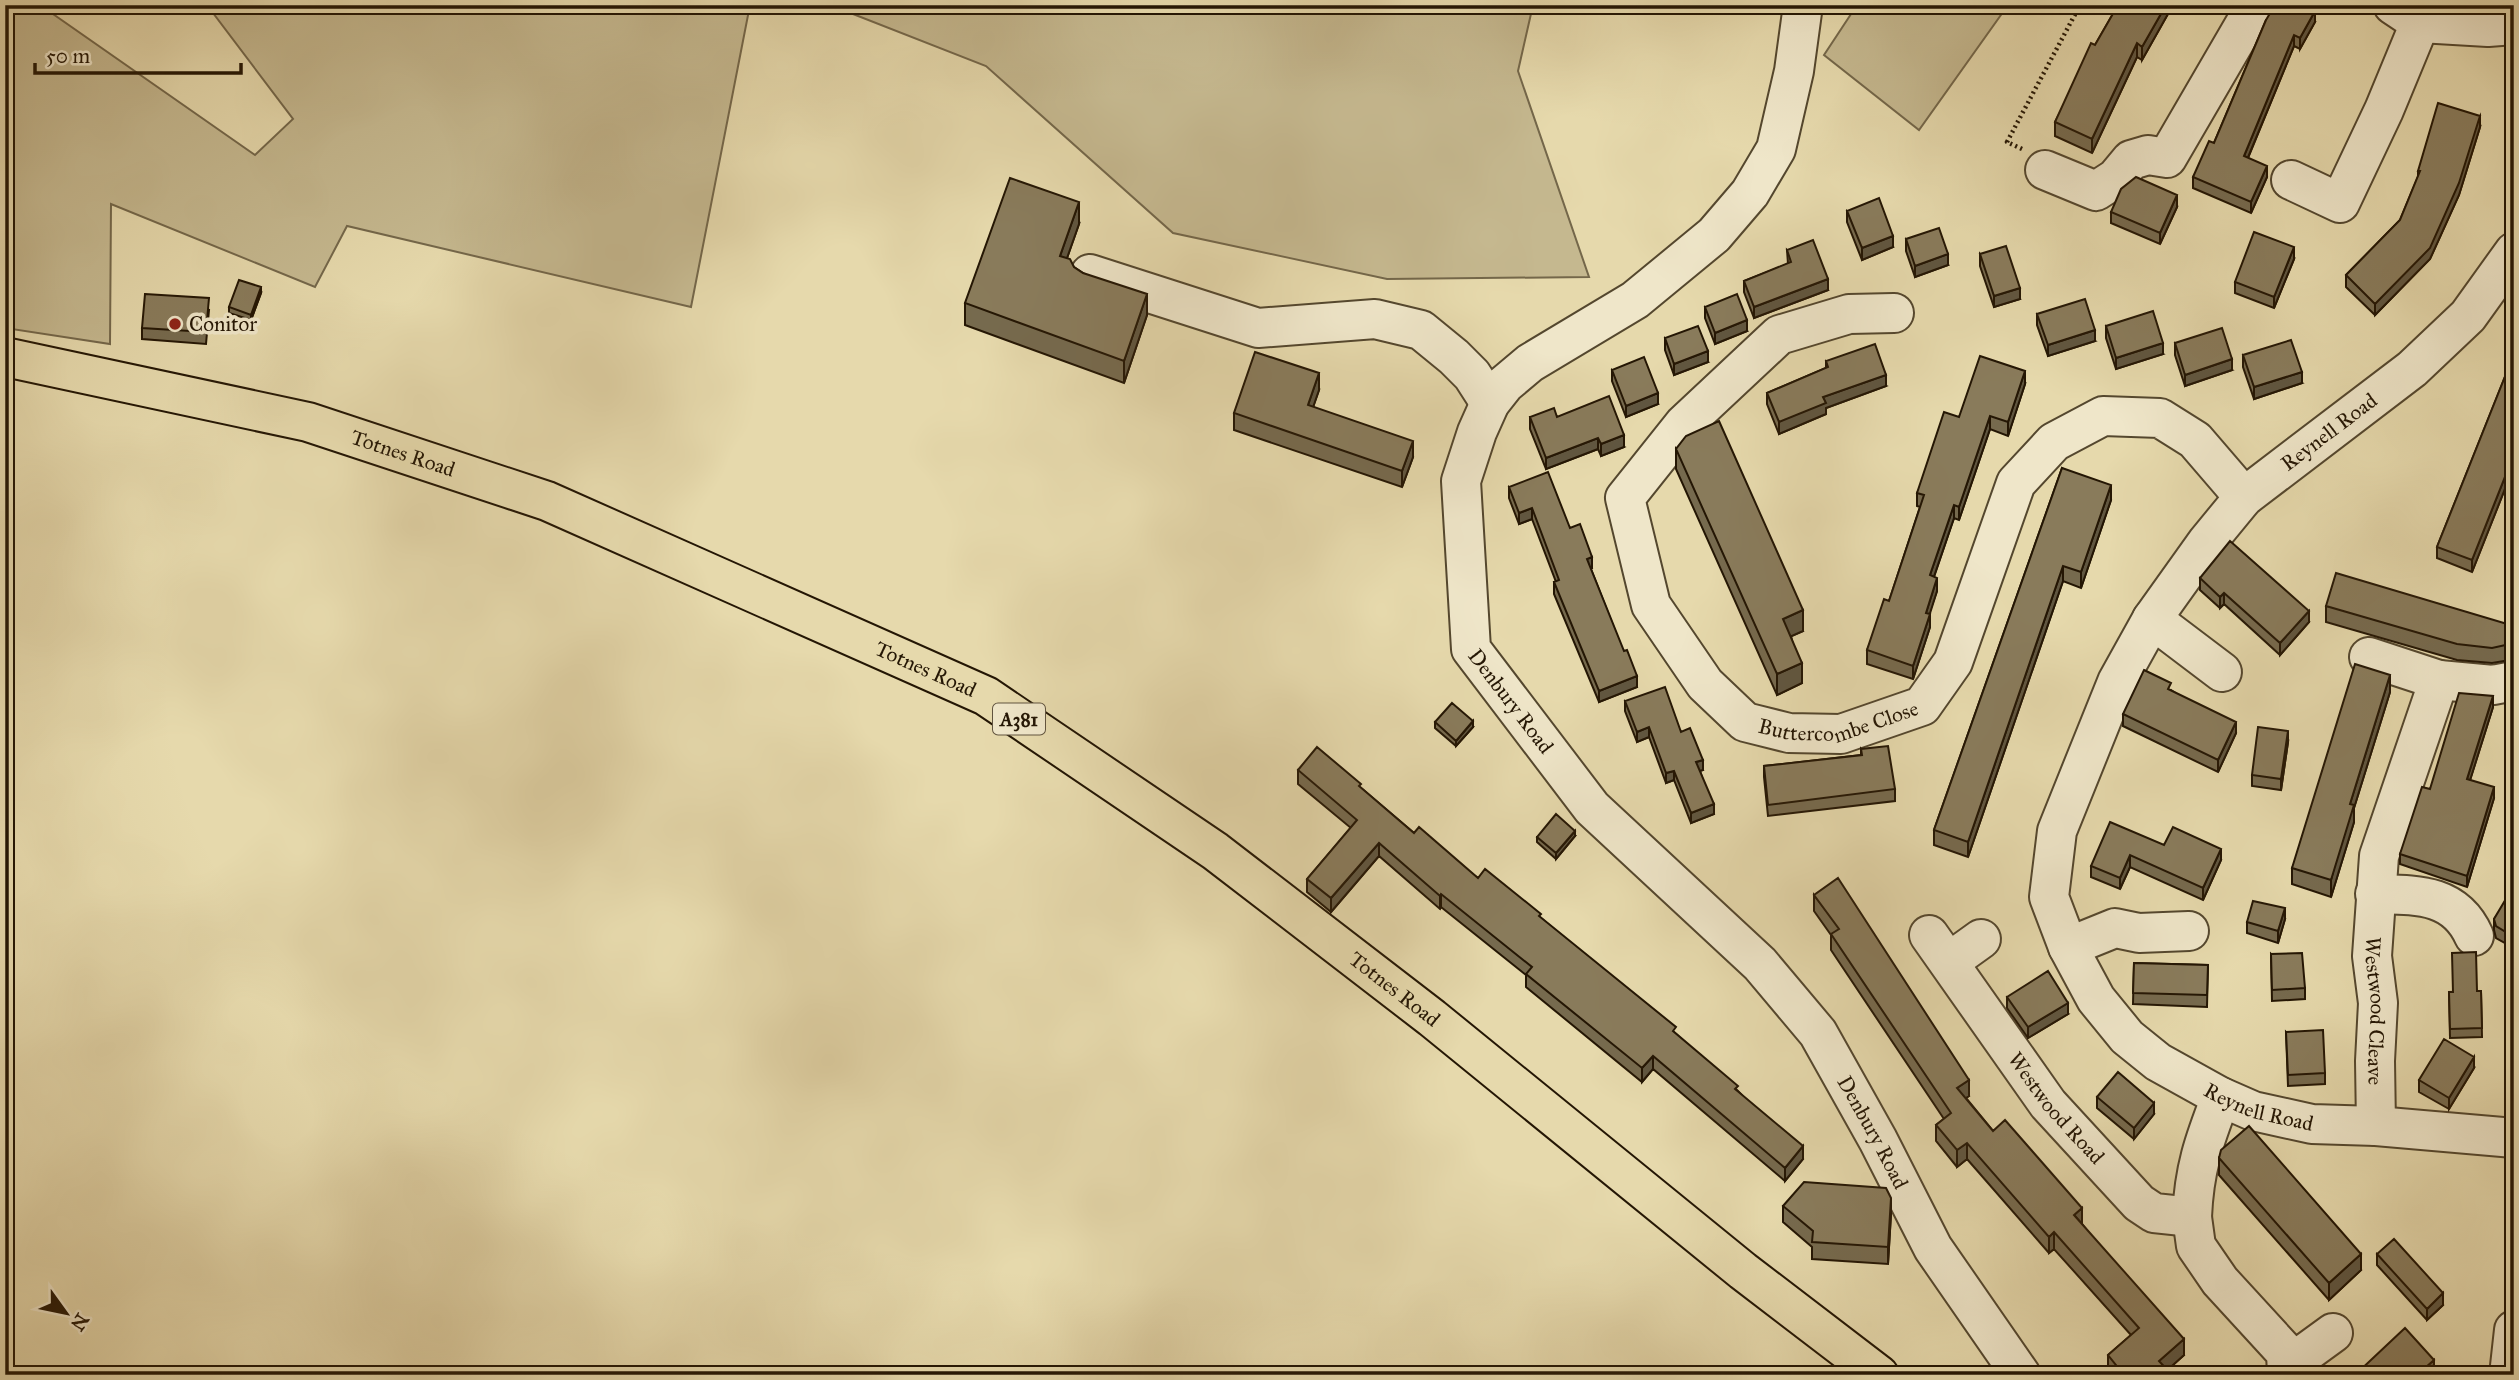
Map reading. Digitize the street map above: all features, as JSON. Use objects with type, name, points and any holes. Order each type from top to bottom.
[{"type":"main road","name":"Totnes Road","points":[[5,357],[308,422],[547,501],[986,696],[1215,851],[1432,1018],[1743,1271],[1879,1375]]},
{"type":"street","name":"Denbury Road","points":[[1803,5],[1794,71],[1776,149],[1750,192],[1714,235],[1635,300],[1530,363],[1505,384],[1490,403],[1461,481],[1471,649],[1592,808],[1760,964],[1818,1033],[1878,1139],[1933,1248],[2021,1375]]},
{"type":"street","points":[[2045,170],[2096,191],[2116,178],[2131,160],[2148,155],[2166,158],[2256,5]]},
{"type":"street","points":[[2291,180],[2340,203],[2384,110],[2407,14],[2488,27],[2514,25]]},
{"type":"street","name":"Reynell Road","points":[[2514,252],[2468,317],[2412,369],[2244,497],[2207,542],[2152,619],[2117,682],[2057,831],[2049,897],[2068,947],[2096,999],[2127,1037],[2158,1062],[2221,1097],[2253,1111],[2312,1124],[2376,1126],[2514,1138]]},
{"type":"street","points":[[1090,274],[1258,328],[1375,319],[1421,330],[1472,375],[1490,403]]},
{"type":"street","name":"Buttercombe Close","points":[[1894,313],[1849,314],[1779,335],[1684,424],[1625,498],[1651,605],[1705,684],[1745,722],[1789,733],[1841,734],[1922,706],[1953,662],[2016,483],[2054,442],[2104,416],[2160,418],[2195,440],[2244,497]]},
{"type":"street","points":[[2152,619],[2222,672]]},
{"type":"street","points":[[2370,657],[2438,680],[2493,685],[2514,681]]},
{"type":"street","name":"Westwood Cleave","points":[[2376,1126],[2378,1003],[2372,957],[2379,856],[2438,680]]},
{"type":"street","points":[[2375,894],[2426,897],[2441,901],[2466,918],[2474,936]]},
{"type":"street","points":[[2068,947],[2115,928],[2139,933],[2189,932]]},
{"type":"street","name":"Westwood Road","points":[[1981,939],[1939,949],[2048,1104],[2139,1203],[2154,1213],[2192,1217]]},
{"type":"street","points":[[2221,1097],[2204,1140],[2194,1180],[2192,1217],[2196,1245],[2220,1281],[2286,1364],[2333,1333]]},
{"type":"path","points":[[2045,170],[2050,162],[2007,142],[2080,5]]},
{"type":"shaded area","points":[[5,5],[40,5],[255,155],[293,119],[207,5],[750,5],[691,307],[347,226],[315,287],[111,204],[110,344],[5,328]]},
{"type":"shaded area","points":[[830,5],[1533,5],[1518,71],[1589,277],[1387,279],[1173,233],[986,66]]},
{"type":"shaded area","points":[[1857,5],[2008,5],[1919,130],[1824,55]]},
{"type":"building","points":[[2118,5],[2166,5],[2142,47],[2137,43],[2092,139],[2055,122],[2091,43],[2095,45]]},
{"type":"building","points":[[2275,5],[2306,5],[2315,11],[2300,38],[2294,35],[2244,156],[2267,166],[2251,202],[2193,177],[2209,141],[2214,143],[2266,20]]},
{"type":"building","points":[[2438,103],[2480,116],[2459,183],[2430,248],[2375,304],[2346,275],[2400,220],[2420,171]]},
{"type":"building","points":[[2136,177],[2177,195],[2160,233],[2111,212],[2121,189]]},
{"type":"building","points":[[1010,178],[1079,202],[1060,256],[1070,259],[1074,267],[1083,273],[1147,294],[1124,361],[965,303]]},
{"type":"building","points":[[1879,198],[1893,236],[1862,248],[1847,211]]},
{"type":"building","points":[[1939,228],[1948,254],[1915,266],[1906,239]]},
{"type":"building","points":[[2254,232],[2294,247],[2274,297],[2235,282]]},
{"type":"building","points":[[1813,240],[1828,279],[1754,307],[1744,281],[1791,262],[1787,250]]},
{"type":"building","points":[[2006,246],[2020,288],[1994,296],[1980,254]]},
{"type":"building","points":[[239,280],[261,287],[251,315],[229,307]]},
{"type":"building","name":"Conitor","points":[[145,294],[209,298],[206,332],[142,328]]},
{"type":"building","points":[[1737,294],[1747,320],[1715,333],[1705,307]]},
{"type":"building","points":[[2085,299],[2095,330],[2048,345],[2037,314]]},
{"type":"building","points":[[2153,311],[2163,343],[2116,358],[2106,326]]},
{"type":"building","points":[[1698,326],[1708,351],[1674,364],[1665,338]]},
{"type":"building","points":[[2222,328],[2232,359],[2185,375],[2175,343]]},
{"type":"building","points":[[2291,340],[2302,372],[2254,387],[2243,355]]},
{"type":"building","points":[[1875,344],[1886,375],[1823,397],[1826,403],[1779,422],[1767,393],[1828,367],[1826,361]]},
{"type":"building","points":[[1255,352],[1319,373],[1308,405],[1413,441],[1402,471],[1234,413]]},
{"type":"building","points":[[2514,354],[2514,454],[2472,560],[2437,547]]},
{"type":"building","points":[[1980,356],[2025,371],[2008,422],[1990,416],[1959,507],[1954,505],[1930,575],[1937,578],[1926,613],[1930,614],[1913,666],[1867,650],[1884,599],[1889,601],[1924,495],[1917,493],[1944,412],[1959,417]]},
{"type":"building","points":[[1644,357],[1658,393],[1626,406],[1612,370]]},
{"type":"building","points":[[1609,396],[1624,435],[1601,444],[1598,438],[1546,458],[1530,417],[1554,408],[1557,417]]},
{"type":"building","points":[[1719,421],[1803,610],[1783,619],[1802,663],[1777,674],[1676,449],[1686,436]]},
{"type":"building","points":[[2062,468],[2111,485],[2081,572],[2063,566],[1968,842],[1934,830]]},
{"type":"building","points":[[1548,472],[1570,528],[1580,524],[1592,557],[1587,559],[1624,651],[1627,650],[1637,676],[1599,691],[1554,582],[1559,580],[1532,508],[1519,513],[1509,487]]},
{"type":"building","points":[[2230,541],[2309,611],[2280,643],[2224,593],[2220,597],[2200,578]]},
{"type":"building","points":[[2336,573],[2514,626],[2514,645],[2492,648],[2457,644],[2326,606]]},
{"type":"building","points":[[2355,664],[2390,675],[2350,804],[2354,805],[2331,880],[2292,868]]},
{"type":"building","points":[[2144,670],[2171,683],[2168,689],[2236,722],[2218,760],[2123,714]]},
{"type":"building","points":[[1665,687],[1681,732],[1690,728],[1703,760],[1696,762],[1714,804],[1691,813],[1674,771],[1666,773],[1649,727],[1637,732],[1625,701]]},
{"type":"building","points":[[2459,693],[2493,696],[2467,779],[2494,787],[2467,876],[2400,854],[2422,787],[2430,789]]},
{"type":"building","points":[[1452,703],[1473,721],[1456,741],[1435,722]]},
{"type":"building","points":[[2258,727],[2288,731],[2281,779],[2252,775]]},
{"type":"building","points":[[1888,746],[1895,789],[1768,805],[1764,766],[1862,755],[1861,749]]},
{"type":"building","points":[[1317,747],[1414,833],[1419,827],[1478,878],[1485,869],[1676,1027],[1673,1031],[1738,1086],[1735,1089],[1803,1146],[1785,1168],[1653,1056],[1642,1068],[1526,974],[1532,967],[1441,894],[1440,896],[1379,843],[1331,898],[1307,879],[1357,820],[1298,770]]},
{"type":"building","points":[[1556,814],[1575,831],[1556,853],[1537,837]]},
{"type":"building","points":[[2110,822],[2164,845],[2173,827],[2221,849],[2203,888],[2130,855],[2120,878],[2091,866]]},
{"type":"building","points":[[1838,878],[1969,1080],[1957,1088],[1993,1131],[2005,1120],[2082,1208],[2074,1215],[2184,1339],[2159,1361],[2172,1375],[2124,1375],[2108,1355],[2139,1328],[2054,1232],[2049,1237],[1967,1143],[1957,1150],[1936,1125],[1951,1113],[1831,934],[1839,929],[1814,895]]},
{"type":"building","points":[[2510,892],[2514,894],[2514,937],[2496,926],[2494,919]]},
{"type":"building","points":[[2253,901],[2285,908],[2278,931],[2247,922]]},
{"type":"building","points":[[2476,952],[2482,1028],[2450,1029],[2452,953]]},
{"type":"building","points":[[2302,953],[2305,988],[2272,990],[2271,954]]},
{"type":"building","points":[[2134,963],[2208,965],[2207,995],[2133,993]]},
{"type":"building","points":[[2048,971],[2068,1003],[2028,1027],[2007,997]]},
{"type":"building","points":[[2323,1030],[2325,1073],[2288,1075],[2286,1032]]},
{"type":"building","points":[[2444,1039],[2474,1057],[2449,1098],[2419,1080]]},
{"type":"building","points":[[2118,1072],[2154,1103],[2134,1128],[2097,1097]]},
{"type":"building","points":[[2249,1126],[2361,1254],[2329,1283],[2219,1158],[2221,1150]]},
{"type":"building","points":[[1804,1182],[1886,1188],[1891,1198],[1888,1247],[1812,1242],[1813,1231],[1783,1206]]},
{"type":"building","points":[[2394,1239],[2443,1293],[2427,1309],[2377,1254]]},
{"type":"building","points":[[2405,1328],[2434,1360],[2417,1375],[2355,1375]]},
{"type":"place","name":"Conitor","points":[[175,324]]}]
